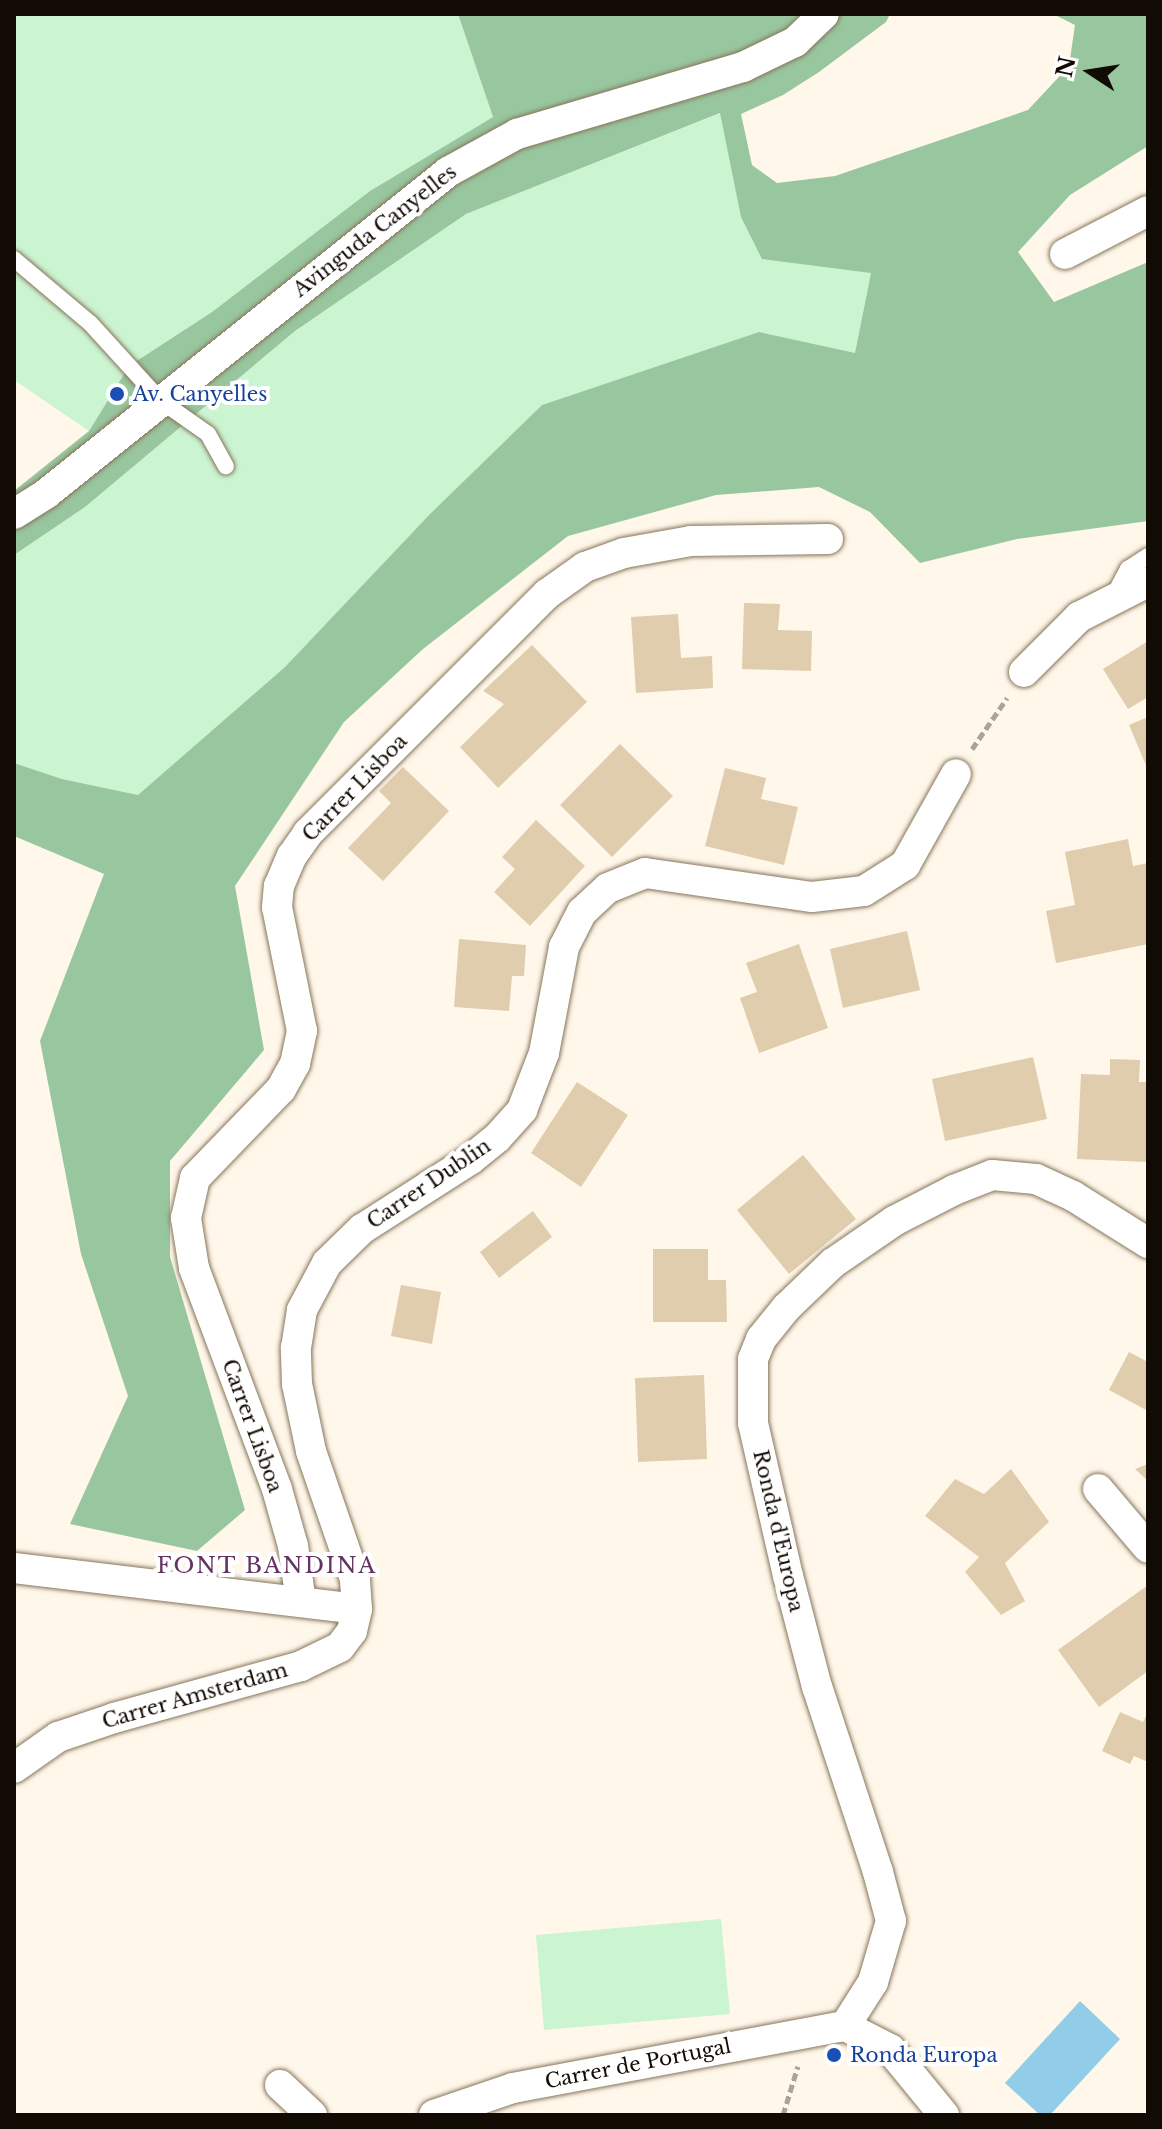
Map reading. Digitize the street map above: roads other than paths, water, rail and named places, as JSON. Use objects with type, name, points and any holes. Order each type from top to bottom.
[{"type":"street","name":"Avinguda Canyelles","points":[[14,514],[47,493],[448,172],[517,134],[743,67],[795,42],[824,14]]},
{"type":"street","points":[[1065,254],[1148,211]]},
{"type":"street","name":"Carrer Lisboa","points":[[301,1602],[293,1546],[277,1489],[194,1268],[186,1218],[195,1178],[281,1089],[295,1064],[302,1031],[277,907],[279,886],[292,856],[308,833],[547,594],[585,567],[624,553],[691,541],[828,539]]},
{"type":"street","points":[[1024,672],[1079,617],[1148,582]]},
{"type":"street","name":"Carrer Dublin","points":[[357,1609],[355,1579],[311,1451],[297,1384],[296,1348],[302,1310],[327,1263],[362,1229],[497,1138],[522,1110],[544,1053],[564,947],[582,912],[608,888],[645,873],[661,873],[812,897],[864,891],[905,865],[956,774]]},
{"type":"street","name":"Ronda d'Europa","points":[[845,2026],[873,1982],[891,1921],[817,1687],[760,1461],[751,1384],[757,1349],[786,1308],[833,1263],[894,1221],[954,1190],[992,1175],[1036,1179],[1073,1196],[1148,1243]]},
{"type":"street","points":[[1098,1489],[1148,1548]]},
{"type":"street","points":[[14,1568],[357,1609]]},
{"type":"street","name":"Carrer Amsterdam","points":[[14,1768],[58,1737],[72,1732],[301,1666],[340,1647],[352,1631],[357,1609]]},
{"type":"street","points":[[845,2026],[890,2049],[944,2115]]},
{"type":"street","name":"Carrer de Portugal","points":[[434,2115],[513,2088],[845,2026]]},
{"type":"street","points":[[280,2085],[312,2115]]},
{"type":"lane","points":[[14,259],[90,323],[161,401],[208,434],[226,466]]},
{"type":"lane","points":[[1112,598],[1128,569],[1148,556]]},
{"type":"water","points":[[1080,2001],[1120,2039],[1050,2115],[1040,2115],[1005,2083]]},
{"type":"place","name":"Av. Canyelles","points":[[117,394]]},
{"type":"place","name":"Ronda Europa","points":[[834,2055]]},
{"type":"district","name":"FONT BANDINA","points":[[267,1566]]}]
